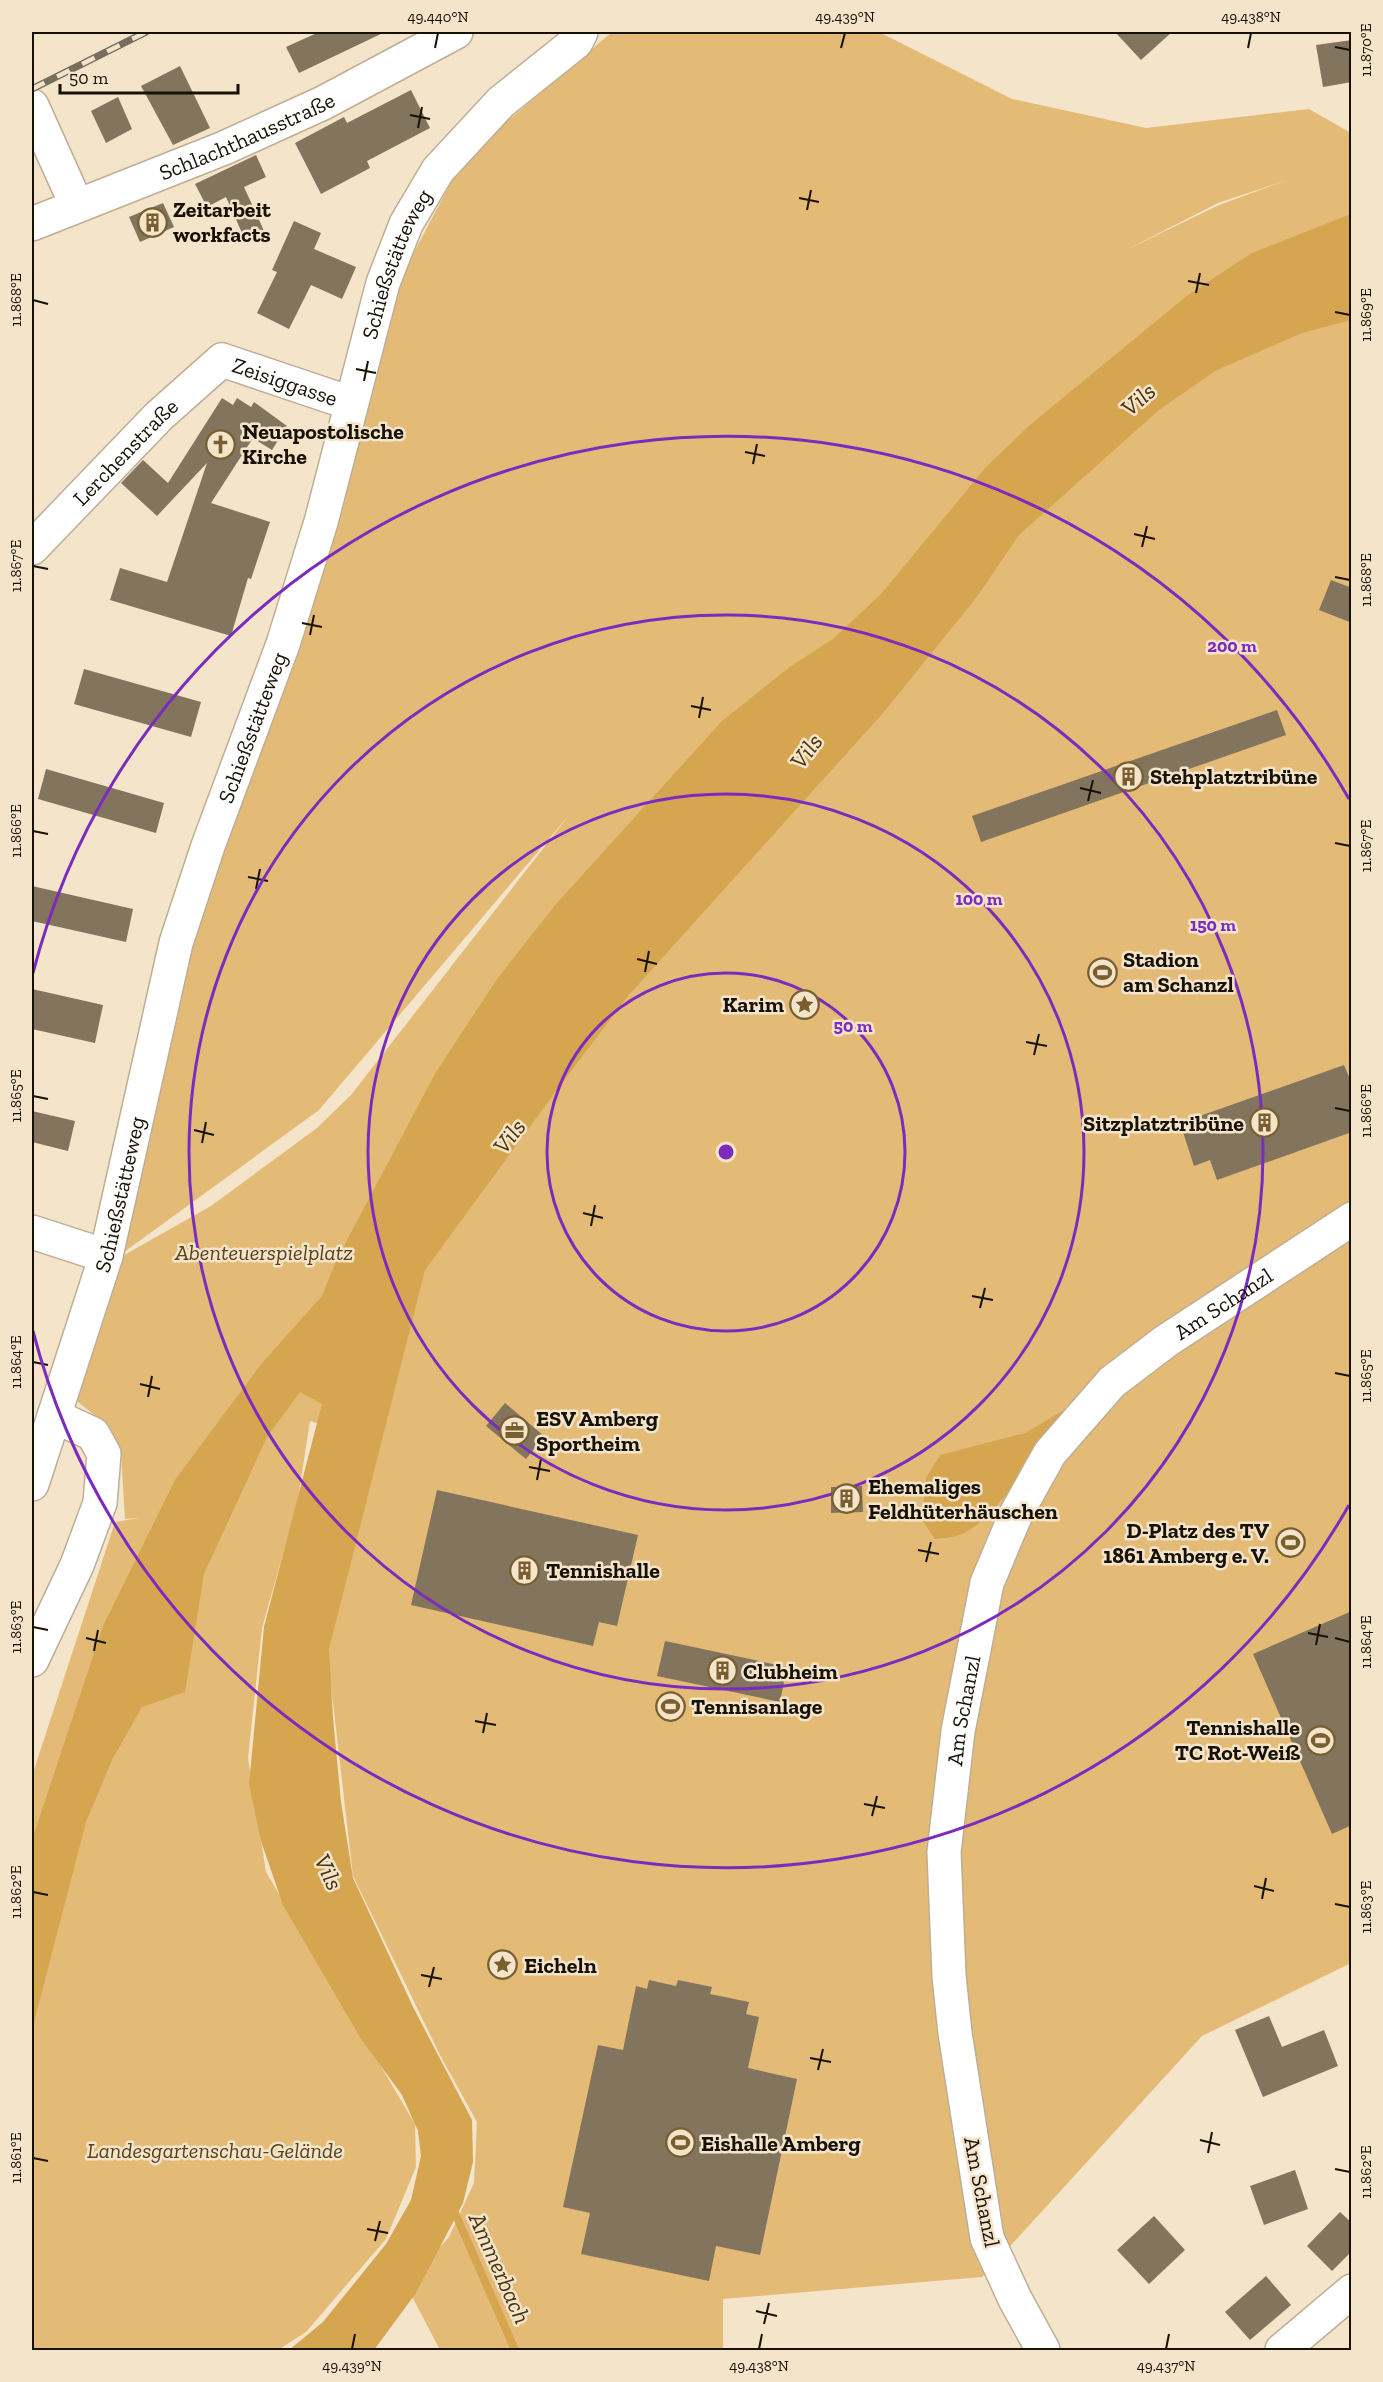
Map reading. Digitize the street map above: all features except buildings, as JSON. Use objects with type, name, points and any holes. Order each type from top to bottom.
[{"type":"street","name":"Schlachthausstraße","points":[[32,224],[224,148],[323,103],[456,32]]},
{"type":"street","name":"Schießstätteweg","points":[[32,1484],[106,1256],[176,943],[212,835],[283,644],[321,522],[350,403],[383,283],[406,224],[438,170],[501,102],[576,42],[581,32]]},
{"type":"street","points":[[32,106],[77,206]]},
{"type":"street","name":"Zeisiggasse","points":[[222,360],[350,403]]},
{"type":"street","name":"Lerchenstraße","points":[[32,548],[151,424],[222,360]]},
{"type":"street","name":"Am Schanzl","points":[[1043,2350],[987,2238],[956,2043],[949,1976],[945,1852],[958,1731],[987,1583],[1016,1514],[1050,1453],[1112,1382],[1166,1341],[1352,1219]]},
{"type":"street","points":[[32,1232],[106,1256]]},
{"type":"street","points":[[32,1660],[77,1565],[100,1503],[104,1454],[93,1434],[54,1416]]},
{"type":"street","points":[[1282,2350],[1352,2291]]},
{"type":"green space","points":[[612,32],[879,32],[1012,99],[1146,128],[1309,109],[1351,133],[1351,1963],[1202,2036],[982,2277],[723,2299],[723,2350],[440,2350],[406,2285],[449,2237],[474,2183],[477,2122],[440,2055],[353,1876],[327,1651],[380,1442],[310,1421],[297,1504],[262,1628],[248,1758],[266,1872],[415,2124],[416,2167],[386,2239],[306,2332],[278,2350],[32,2350],[32,1776],[115,1522],[139,1518],[125,1519],[121,1453],[102,1421],[69,1395],[117,1259],[211,1206],[317,1128],[351,1095],[570,814],[319,1110],[120,1255],[199,912],[395,288],[464,158]],"holes":[[[1287,180],[1219,205],[1126,250],[1218,203]]]},
{"type":"water","name":"Vils","points":[[1351,214],[1351,320],[1302,333],[1215,371],[1159,410],[1019,535],[976,598],[884,712],[628,996],[425,1270],[329,1649],[341,1802],[353,1878],[414,2009],[472,2120],[473,2162],[463,2203],[416,2293],[374,2350],[289,2350],[323,2322],[386,2244],[411,2200],[421,2156],[418,2131],[402,2095],[361,2039],[283,1905],[261,1841],[249,1784],[264,1627],[322,1404],[300,1392],[267,1437],[204,1574],[185,1692],[142,1707],[112,1760],[86,1822],[32,2030],[32,1840],[103,1626],[175,1480],[262,1363],[322,1296],[337,1259],[436,1072],[497,979],[556,904],[722,721],[791,666],[833,639],[882,593],[986,467],[1031,424],[1188,295],[1252,253]]},
{"type":"water","points":[[1066,1409],[1033,1459],[990,1513],[976,1526],[962,1534],[935,1539],[922,1520],[926,1478],[940,1455],[1025,1433]]},
{"type":"waterway","name":"Ammerbach","points":[[452,2206],[515,2350]]},
{"type":"railway","points":[[32,89],[146,32]]},
{"type":"place","name":"Zeitarbeit workfacts","points":[[152,222]]},
{"type":"place","name":"Neuapostolische Kirche","points":[[221,444]]},
{"type":"place","name":"Stehplatztribüne","points":[[1129,776]]},
{"type":"place","name":"Stadion am Schanzl","points":[[1102,972]]},
{"type":"place","name":"Karim","points":[[805,1004]]},
{"type":"place","name":"Sitzplatztribüne","points":[[1265,1123]]},
{"type":"place","name":"ESV Amberg Sportheim","points":[[515,1431]]},
{"type":"place","name":"Ehemaliges Feldhüterhäuschen","points":[[847,1499]]},
{"type":"place","name":"D-Platz des TV 1861 Amberg e. V.","points":[[1290,1543]]},
{"type":"place","name":"Tennishalle","points":[[525,1570]]},
{"type":"place","name":"Clubheim","points":[[722,1671]]},
{"type":"place","name":"Tennisanlage","points":[[670,1706]]},
{"type":"place","name":"Tennishalle TC Rot-Weiß","points":[[1321,1740]]},
{"type":"place","name":"Eicheln","points":[[503,1965]]},
{"type":"place","name":"Eishalle Amberg","points":[[680,2143]]},
{"type":"park label","name":"Abenteuerspielplatz","points":[[264,1252]]},
{"type":"park label","name":"Landesgartenschau-Gelände","points":[[215,2150]]}]
